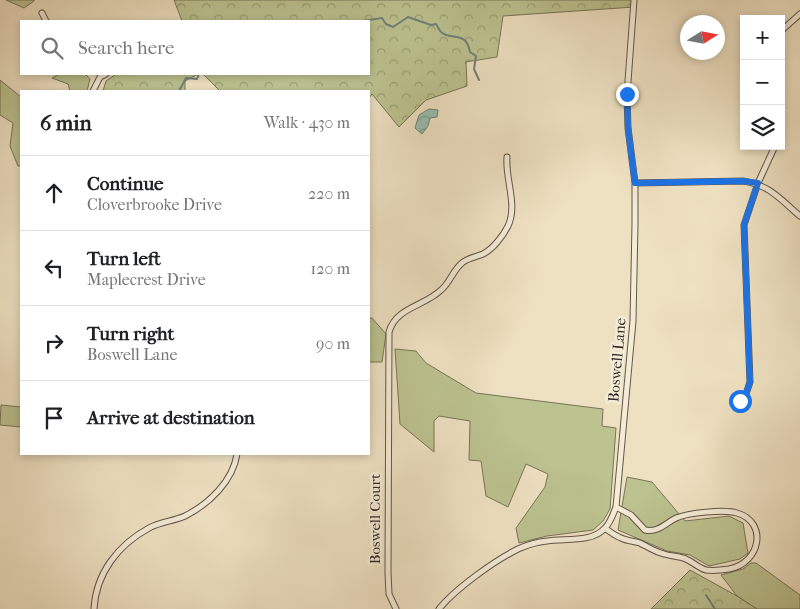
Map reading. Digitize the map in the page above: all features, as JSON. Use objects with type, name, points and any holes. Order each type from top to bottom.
[{"type":"street","name":"Boswell Lane","points":[[605,528],[612,518],[616,507],[633,321],[636,224],[635,183],[628,128],[627,94],[634,0]]},
{"type":"street","points":[[42,13],[46,20]]},
{"type":"street","points":[[785,27],[800,14]]},
{"type":"street","points":[[93,90],[98,76]]},
{"type":"street","points":[[740,401],[746,394],[750,382],[744,225],[758,183],[773,150]]},
{"type":"street","name":"Boswell Court","points":[[396,609],[389,594],[388,573],[389,332],[391,326],[400,315],[442,290],[462,262],[487,251],[509,224],[512,207],[506,158]]},
{"type":"street","points":[[635,183],[743,181],[758,183],[769,189],[800,216]]},
{"type":"street","points":[[94,609],[95,595],[101,578],[106,566],[117,552],[132,539],[151,527],[185,516],[210,500],[232,470],[237,455]]},
{"type":"street","points":[[439,609],[453,594],[517,550],[534,543],[549,540],[589,537],[605,528],[621,538],[664,554],[684,558],[704,570],[740,567],[752,556],[755,549],[757,540],[754,527],[745,517],[737,513],[718,512],[682,516],[664,526],[649,531],[645,530],[626,511],[616,507]]},
{"type":"green space","points":[[6,0],[34,0],[34,1],[24,8]]},
{"type":"green space","points":[[174,0],[634,0],[634,7],[503,16],[497,57],[466,62],[467,86],[426,100],[399,127],[372,94],[370,97],[370,90],[219,90],[204,75],[370,75],[370,20],[182,20]]},
{"type":"green space","points":[[57,75],[86,75],[90,79],[87,90],[70,90],[68,84],[52,78]]},
{"type":"green space","points":[[115,75],[196,75],[185,81],[185,90],[103,90],[106,81]]},
{"type":"green space","points":[[0,80],[20,96],[20,166],[18,166],[10,146],[13,123],[0,115]]},
{"type":"green space","points":[[370,318],[386,334],[382,362],[370,362]]},
{"type":"green space","points":[[395,349],[416,351],[426,363],[476,393],[603,409],[602,426],[616,428],[610,509],[603,521],[593,530],[547,536],[519,543],[516,528],[545,487],[548,474],[526,464],[508,507],[486,496],[481,461],[469,460],[470,421],[439,416],[434,421],[434,452],[400,424]]},
{"type":"green space","points":[[1,405],[20,407],[20,427],[0,425]]},
{"type":"green space","points":[[627,477],[652,482],[685,521],[729,516],[743,523],[748,553],[740,559],[709,566],[690,555],[667,551],[618,530]]},
{"type":"green space","points":[[751,563],[756,563],[800,595],[800,609],[757,609],[737,596],[721,575],[743,569]]},
{"type":"green space","points":[[690,570],[737,596],[757,609],[651,609]]},
{"type":"water","points":[[429,109],[438,110],[437,117],[430,118],[428,126],[422,134],[415,128],[419,115]]},
{"type":"waterway","points":[[369,20],[382,18],[386,24],[393,27],[408,17],[431,25],[436,24],[445,35],[462,38],[468,45],[470,52],[476,56],[474,69],[479,80]]},
{"type":"waterway","points":[[180,90],[186,78],[197,79],[199,75]]},
{"type":"waterway","points":[[706,595],[715,609]]},
{"type":"route","points":[[627,94],[628,128],[635,183],[743,181],[758,183],[744,225],[750,382],[746,394],[740,401]]}]
